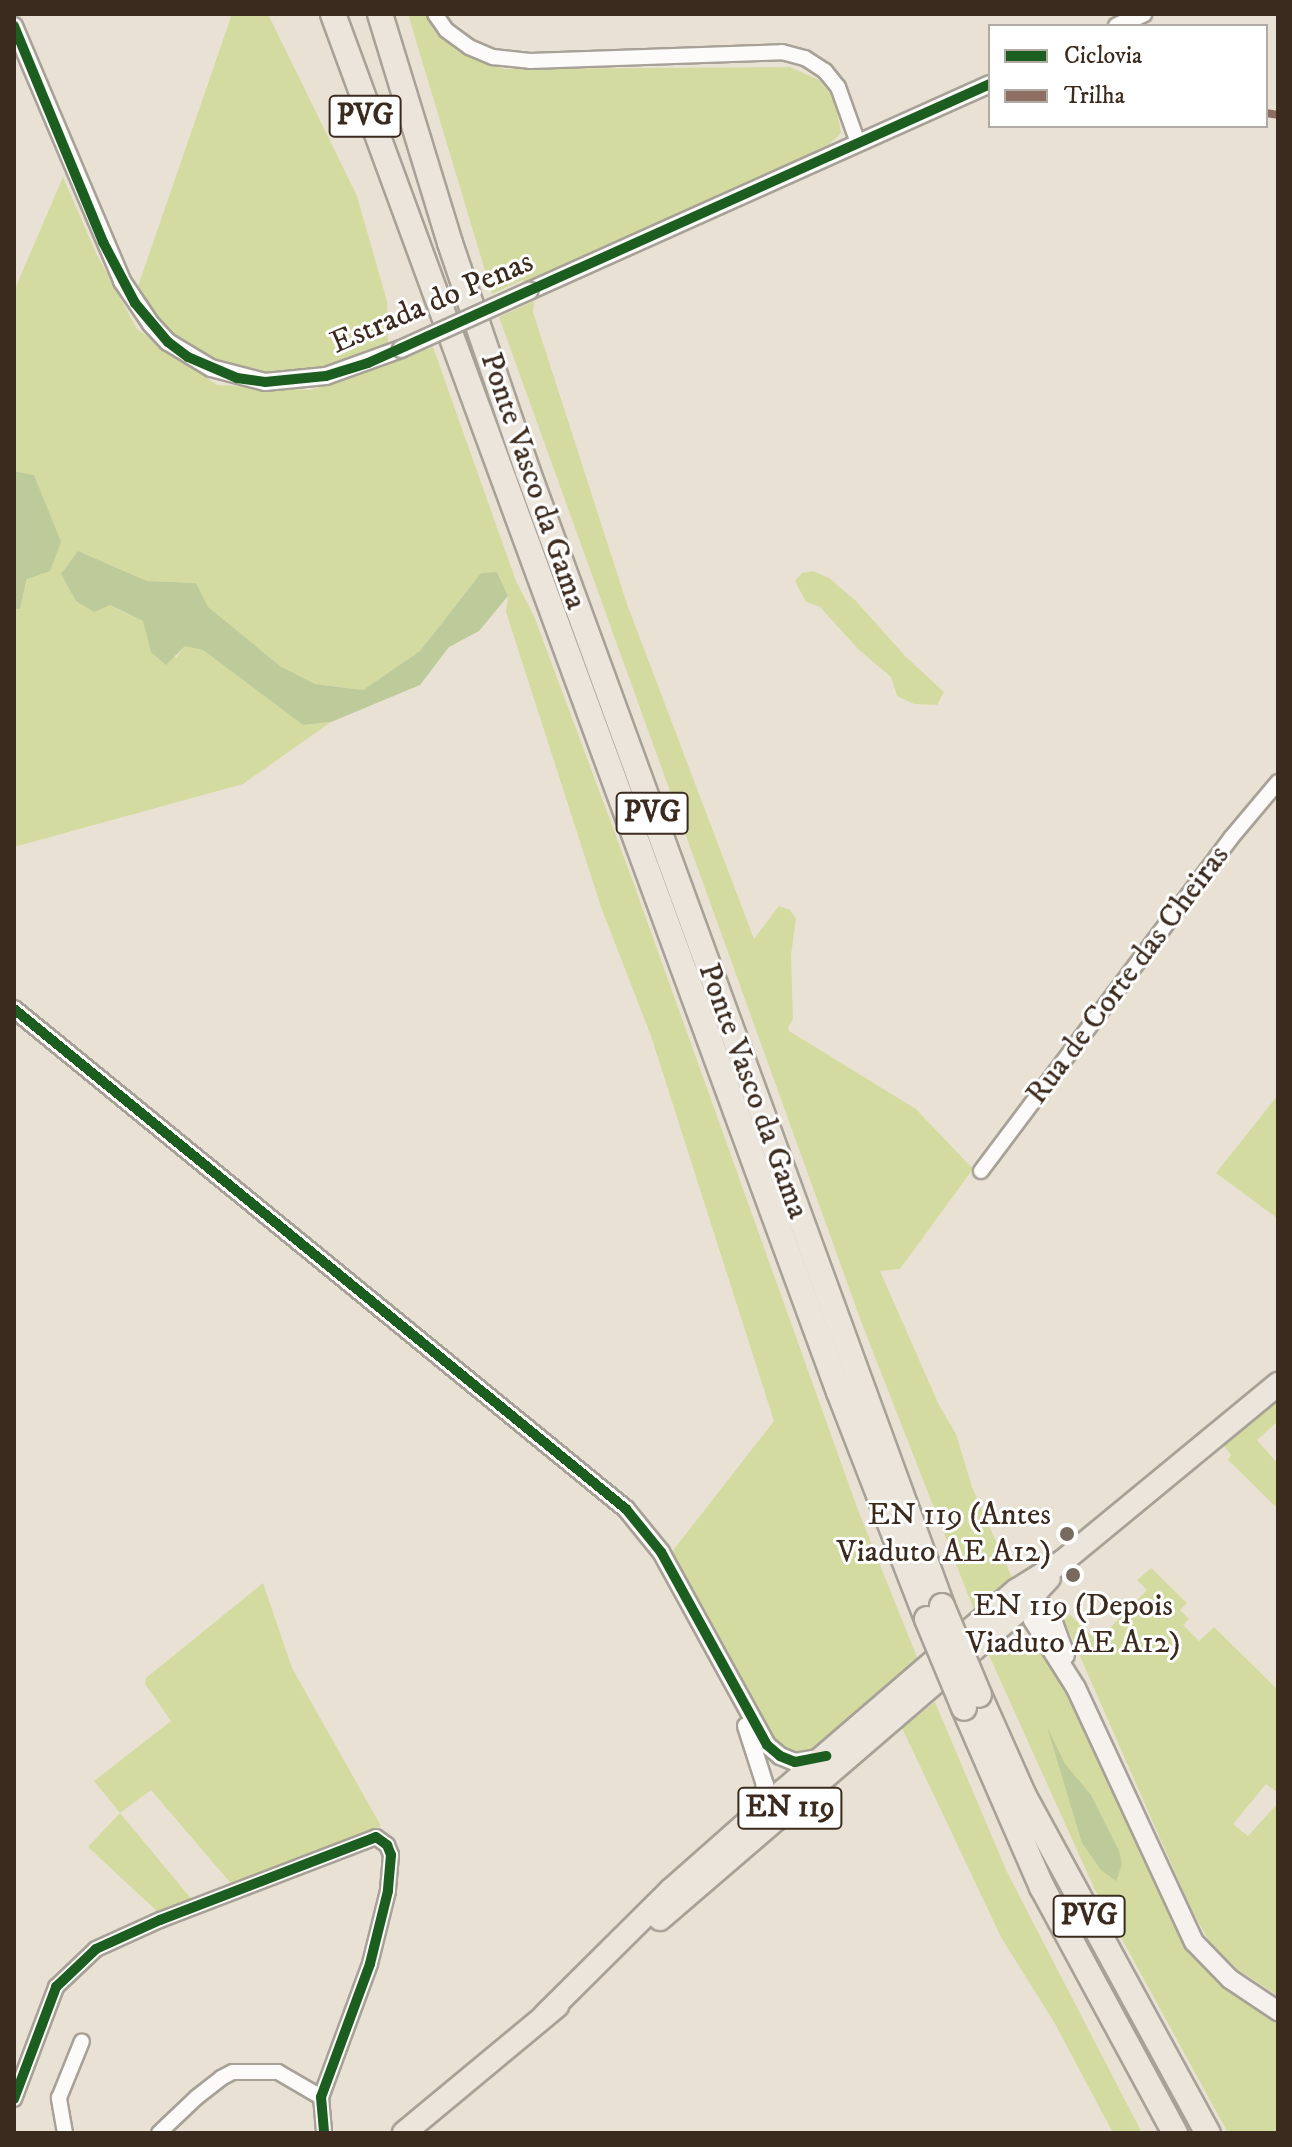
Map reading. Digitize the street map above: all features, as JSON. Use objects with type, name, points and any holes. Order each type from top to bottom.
[{"type":"highway","name":"Ponte Vasco da Gama","points":[[321,14],[409,217]]},
{"type":"highway","name":"Ponte Vasco da Gama","points":[[333,14],[830,1365],[971,1702],[1042,1887],[1175,2133]]},
{"type":"highway","name":"Ponte Vasco da Gama","points":[[340,14],[409,217]]},
{"type":"highway","name":"Ponte Vasco da Gama","points":[[380,14],[450,243],[528,472],[934,1612]]},
{"type":"highway","name":"Ponte Vasco da Gama","points":[[971,1702],[1208,2133]]},
{"type":"main road","name":"EN 119","points":[[545,2015],[662,1898],[783,1791],[1278,1384]]},
{"type":"main road","name":"EN 119","points":[[414,2129],[985,1640],[1027,1593]]},
{"type":"main road","points":[[1027,1593],[1033,1620],[1076,1688]]},
{"type":"main road","points":[[1027,1593],[1049,1612],[1076,1688],[1194,1942],[1230,1979],[1278,2011]]},
{"type":"main road","points":[[985,1640],[1006,1629],[1020,1627],[1035,1630],[1048,1642]]},
{"type":"street","points":[[435,14],[446,30],[469,47],[506,58],[530,61],[782,52],[805,58],[825,71],[838,87],[858,143]]},
{"type":"street","points":[[1121,24],[1143,14]]},
{"type":"street","name":"Estrada do Penas","points":[[14,26],[116,268],[135,303],[168,342],[211,368],[265,382],[326,376],[401,349],[988,85]]},
{"type":"street","name":"Rua de Corte das Cheiras","points":[[981,1171],[1231,838],[1278,782]]},
{"type":"street","points":[[14,1009],[626,1509],[661,1552],[715,1655],[780,1766],[783,1791],[776,1809],[717,1863],[693,1891]]},
{"type":"street","points":[[715,1655],[769,1783],[783,1791],[803,1792],[814,1787]]},
{"type":"street","points":[[767,1745],[780,1756],[795,1762],[826,1756]]},
{"type":"street","points":[[745,1824],[763,1800],[765,1785],[760,1764]]},
{"type":"street","points":[[14,2099],[56,1987],[96,1949],[160,1920],[376,1837],[387,1845],[391,1855],[388,1891],[370,1964],[321,2097],[324,2126],[332,2133]]},
{"type":"street","points":[[65,2133],[59,2098],[82,2041]]},
{"type":"street","points":[[159,2133],[197,2097],[233,2072],[262,2069],[278,2072],[321,2097]]},
{"type":"green space","points":[[232,14],[268,14],[357,196],[387,301],[388,343],[326,366],[270,374],[206,359],[157,322],[136,292]]},
{"type":"green space","points":[[408,14],[430,14],[444,41],[504,69],[790,67],[819,80],[835,100],[841,133],[818,155],[529,291],[523,280],[492,294]]},
{"type":"green space","points":[[63,177],[96,253],[137,329],[217,385],[310,390],[433,347],[516,581],[534,616],[632,879],[858,1510],[923,1672],[826,1756],[790,1756],[772,1740],[671,1553],[774,1421],[651,1036],[601,907],[506,612],[508,596],[497,572],[481,573],[420,651],[363,690],[315,684],[280,666],[207,607],[196,583],[147,581],[78,551],[109,605],[143,621],[176,658],[185,645],[203,650],[303,725],[331,722],[243,784],[14,847],[14,609],[20,609],[46,507],[34,475],[14,471],[14,291]]},
{"type":"green space","points":[[534,301],[533,312],[627,604],[754,939],[779,906],[790,910],[796,919],[791,955],[793,1019],[789,1031],[916,1109],[973,1169],[900,1269],[880,1271],[939,1405],[956,1434],[972,1487],[1014,1582],[974,1610],[862,1324],[499,317]]},
{"type":"green space","points":[[14,471],[34,475],[61,542],[50,571],[27,579],[20,609],[14,609]]},
{"type":"green space","points":[[78,551],[147,581],[196,583],[208,607],[280,666],[315,684],[363,690],[420,651],[481,573],[497,572],[508,596],[479,631],[449,647],[420,685],[331,722],[303,725],[203,650],[185,646],[166,665],[151,652],[143,621],[110,605],[94,612],[76,601],[61,574]]},
{"type":"green space","points":[[813,571],[829,578],[856,601],[905,656],[944,692],[937,705],[914,704],[897,696],[891,677],[858,649],[820,607],[806,602],[795,581],[802,573]]},
{"type":"green space","points":[[1278,1095],[1278,1219],[1216,1173]]},
{"type":"green space","points":[[1278,1398],[1278,1421],[1257,1440],[1278,1464],[1278,1509],[1228,1460],[1231,1455],[1223,1445]]},
{"type":"green space","points":[[1151,1568],[1187,1603],[1180,1610],[1189,1619],[1183,1625],[1199,1641],[1214,1627],[1278,1690],[1278,1793],[1266,1784],[1233,1824],[1248,1836],[1278,1803],[1278,1996],[1237,1969],[1209,1941],[1192,1911],[1064,1620],[1067,1612],[1097,1641],[1147,1590],[1137,1580]]},
{"type":"green space","points":[[263,1583],[292,1668],[381,1826],[234,1887],[151,1790],[120,1813],[94,1781],[171,1721],[145,1684],[146,1678]]},
{"type":"green space","points":[[1022,1633],[1045,1646],[1191,1948],[1278,2018],[1278,2133],[1228,2133],[1095,1890],[988,1653]]},
{"type":"green space","points":[[935,1702],[1007,1872],[1142,2133],[1113,2133],[1054,2022],[1002,1939],[902,1728]]},
{"type":"green space","points":[[1047,1727],[1065,1764],[1091,1795],[1119,1851],[1122,1864],[1116,1881],[1101,1870],[1082,1843]]},
{"type":"green space","points":[[120,1813],[194,1902],[161,1915],[88,1847]]},
{"type":"marked path","points":[[1268,113],[1278,115]]},
{"type":"cycle path","points":[[14,26],[103,242],[135,303],[168,342],[188,357],[237,378],[265,382],[326,376],[368,363],[988,85]]},
{"type":"cycle path","points":[[14,1009],[626,1509],[661,1552],[767,1745],[780,1756],[795,1762],[826,1756]]},
{"type":"cycle path","points":[[14,2099],[56,1987],[96,1949],[160,1920],[376,1837],[387,1845],[391,1855],[388,1891],[370,1964],[321,2097],[324,2133]]},
{"type":"place","name":"EN 119 (Antes Viaduto AE A12)","points":[[1067,1534]]},
{"type":"place","name":"EN 119 (Depois Viaduto AE A12)","points":[[1073,1575]]}]
